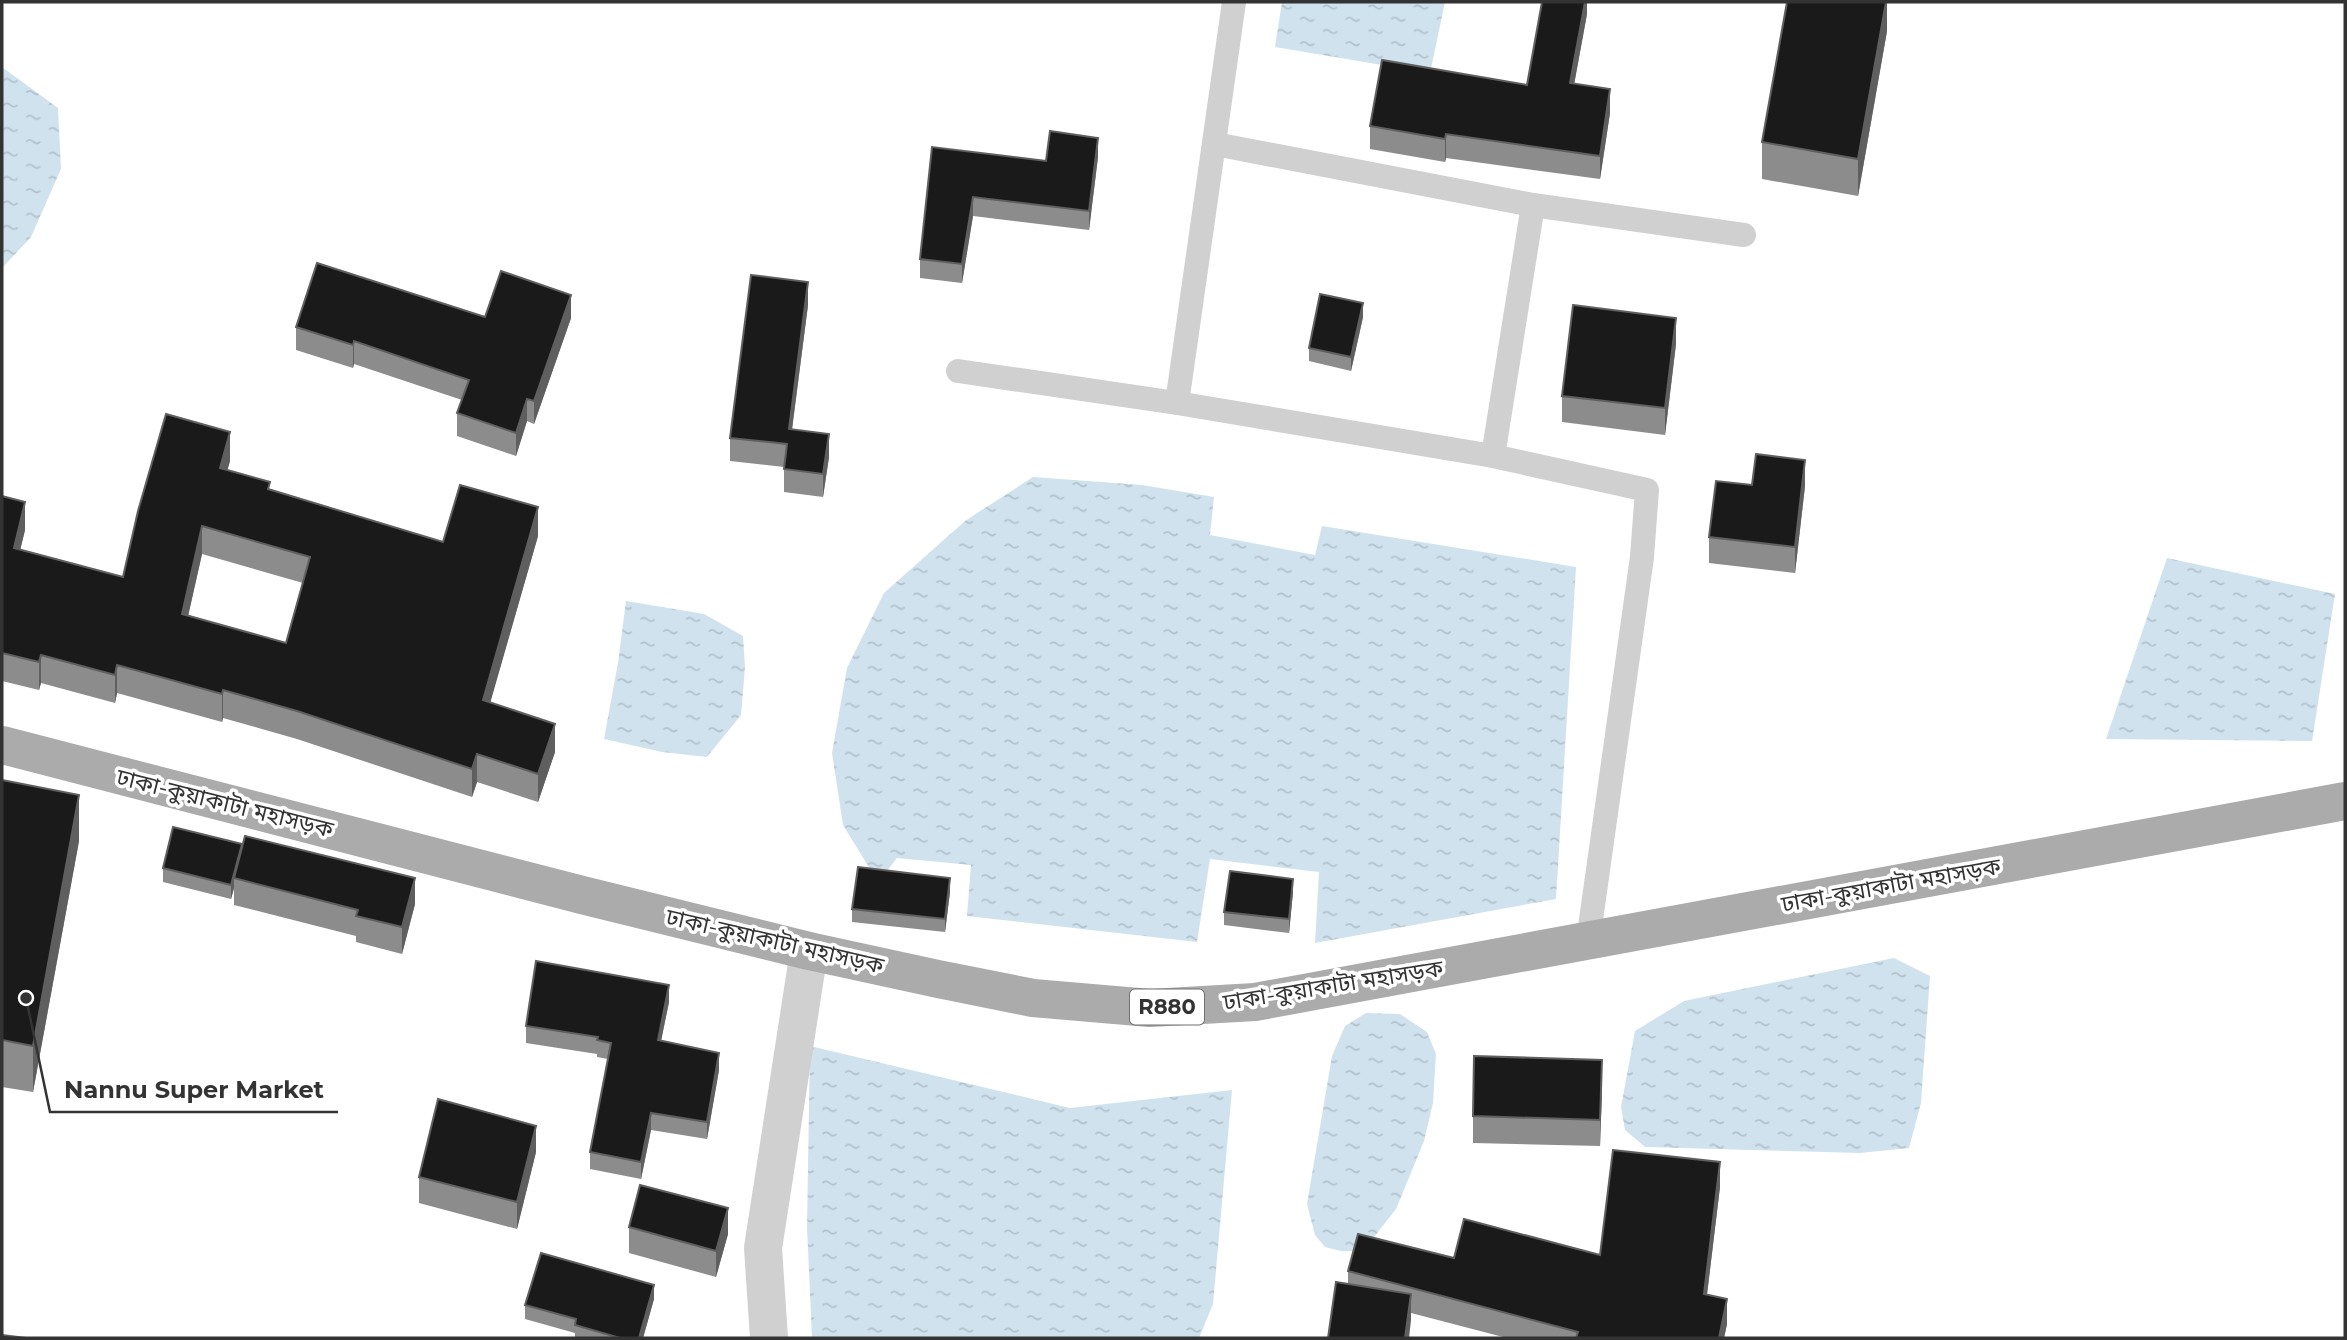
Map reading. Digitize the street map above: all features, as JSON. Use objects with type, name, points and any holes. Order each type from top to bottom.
[{"type":"main road","name":"ঢাকা-কুয়াকাটা মহাসড়ক","points":[[2,745],[809,951],[1033,998],[1150,1008],[1255,1002],[2345,802]]},
{"type":"street","points":[[769,1338],[763,1248],[809,951]]},
{"type":"lane","points":[[1177,403],[1234,2]]},
{"type":"lane","points":[[1215,144],[1533,205],[1744,235]]},
{"type":"lane","points":[[1493,456],[1533,205]]},
{"type":"lane","points":[[958,371],[1177,403],[1493,456],[1647,490],[1642,557],[1588,941]]},
{"type":"water","points":[[1282,2],[1445,2],[1430,73],[1275,47]]},
{"type":"water","points":[[2,67],[58,108],[61,169],[31,237],[2,268]]},
{"type":"water","points":[[1033,477],[1142,485],[1214,497],[1210,535],[1315,555],[1322,526],[1576,567],[1556,899],[1315,943],[1319,872],[1210,859],[1197,942],[967,916],[971,865],[897,858],[878,882],[843,825],[832,753],[847,668],[884,593],[965,521]]},
{"type":"water","points":[[2167,558],[2335,594],[2312,741],[2106,739]]},
{"type":"water","points":[[626,601],[704,614],[743,636],[745,667],[741,715],[707,757],[662,752],[604,739]]},
{"type":"water","points":[[1894,958],[1930,976],[1921,1103],[1909,1148],[1860,1153],[1645,1147],[1625,1130],[1621,1107],[1635,1031],[1684,1001]]},
{"type":"water","points":[[1366,1013],[1400,1014],[1427,1032],[1436,1054],[1433,1103],[1424,1141],[1396,1209],[1374,1237],[1356,1251],[1341,1251],[1325,1247],[1315,1235],[1307,1204],[1332,1056],[1345,1026]]},
{"type":"water","points":[[810,1046],[1070,1108],[1232,1090],[1213,1304],[1199,1338],[812,1338],[807,1227]]},
{"type":"building","points":[[1542,2],[1585,2],[1570,83],[1610,89],[1600,156],[1446,134],[1445,139],[1370,126],[1382,60],[1527,85]]},
{"type":"building","points":[[1787,2],[1886,2],[1858,159],[1762,142]]},
{"type":"building","points":[[1050,131],[1098,138],[1089,211],[973,197],[962,264],[920,259],[932,147],[1046,161]]},
{"type":"building","points":[[317,263],[485,317],[501,271],[571,295],[534,401],[527,399],[516,433],[457,413],[469,380],[354,341],[353,345],[296,327]]},
{"type":"building","points":[[751,275],[808,282],[789,429],[829,434],[823,474],[784,469],[787,444],[730,438]]},
{"type":"building","points":[[1320,294],[1363,303],[1351,357],[1309,348]]},
{"type":"building","points":[[1573,305],[1676,318],[1665,408],[1562,396]]},
{"type":"building","points":[[166,414],[230,432],[220,468],[270,482],[268,489],[443,542],[460,485],[538,507],[483,700],[555,724],[538,774],[477,754],[472,769],[297,711],[117,665],[115,675],[41,655],[39,662],[2,653],[2,496],[25,502],[14,548],[123,577],[138,511]],"holes":[[[202,526],[310,557],[286,643],[182,614]]]},
{"type":"building","points":[[1756,454],[1805,460],[1795,547],[1709,537],[1716,481],[1752,485]]},
{"type":"building","points":[[2,780],[79,795],[33,1046],[2,1040]]},
{"type":"building","points":[[173,827],[242,844],[231,885],[163,868]]},
{"type":"building","points":[[245,836],[415,878],[402,927],[356,916],[358,910],[234,878]]},
{"type":"building","points":[[858,867],[950,878],[945,919],[852,909]]},
{"type":"building","points":[[1230,871],[1293,879],[1289,919],[1224,912]]},
{"type":"building","points":[[536,961],[669,985],[658,1040],[719,1053],[707,1122],[651,1113],[641,1162],[590,1152],[611,1043],[597,1040],[598,1037],[526,1026]]},
{"type":"building","points":[[1474,1056],[1602,1060],[1600,1120],[1473,1116]]},
{"type":"building","points":[[438,1099],[536,1126],[517,1202],[419,1177]]},
{"type":"building","points":[[1613,1150],[1720,1162],[1704,1294],[1727,1299],[1719,1338],[1576,1338],[1578,1332],[1348,1271],[1358,1234],[1454,1258],[1464,1219],[1600,1255]]},
{"type":"building","points":[[640,1185],[728,1208],[716,1251],[629,1227]]},
{"type":"building","points":[[541,1253],[654,1285],[639,1338],[620,1338],[575,1325],[576,1319],[525,1305]]},
{"type":"building","points":[[1336,1282],[1411,1294],[1405,1338],[1328,1338]]},
{"type":"building","points":[[2,1335],[26,1338],[2,1338]]},
{"type":"place","name":"Nannu Super Market","points":[[26,998]]}]
